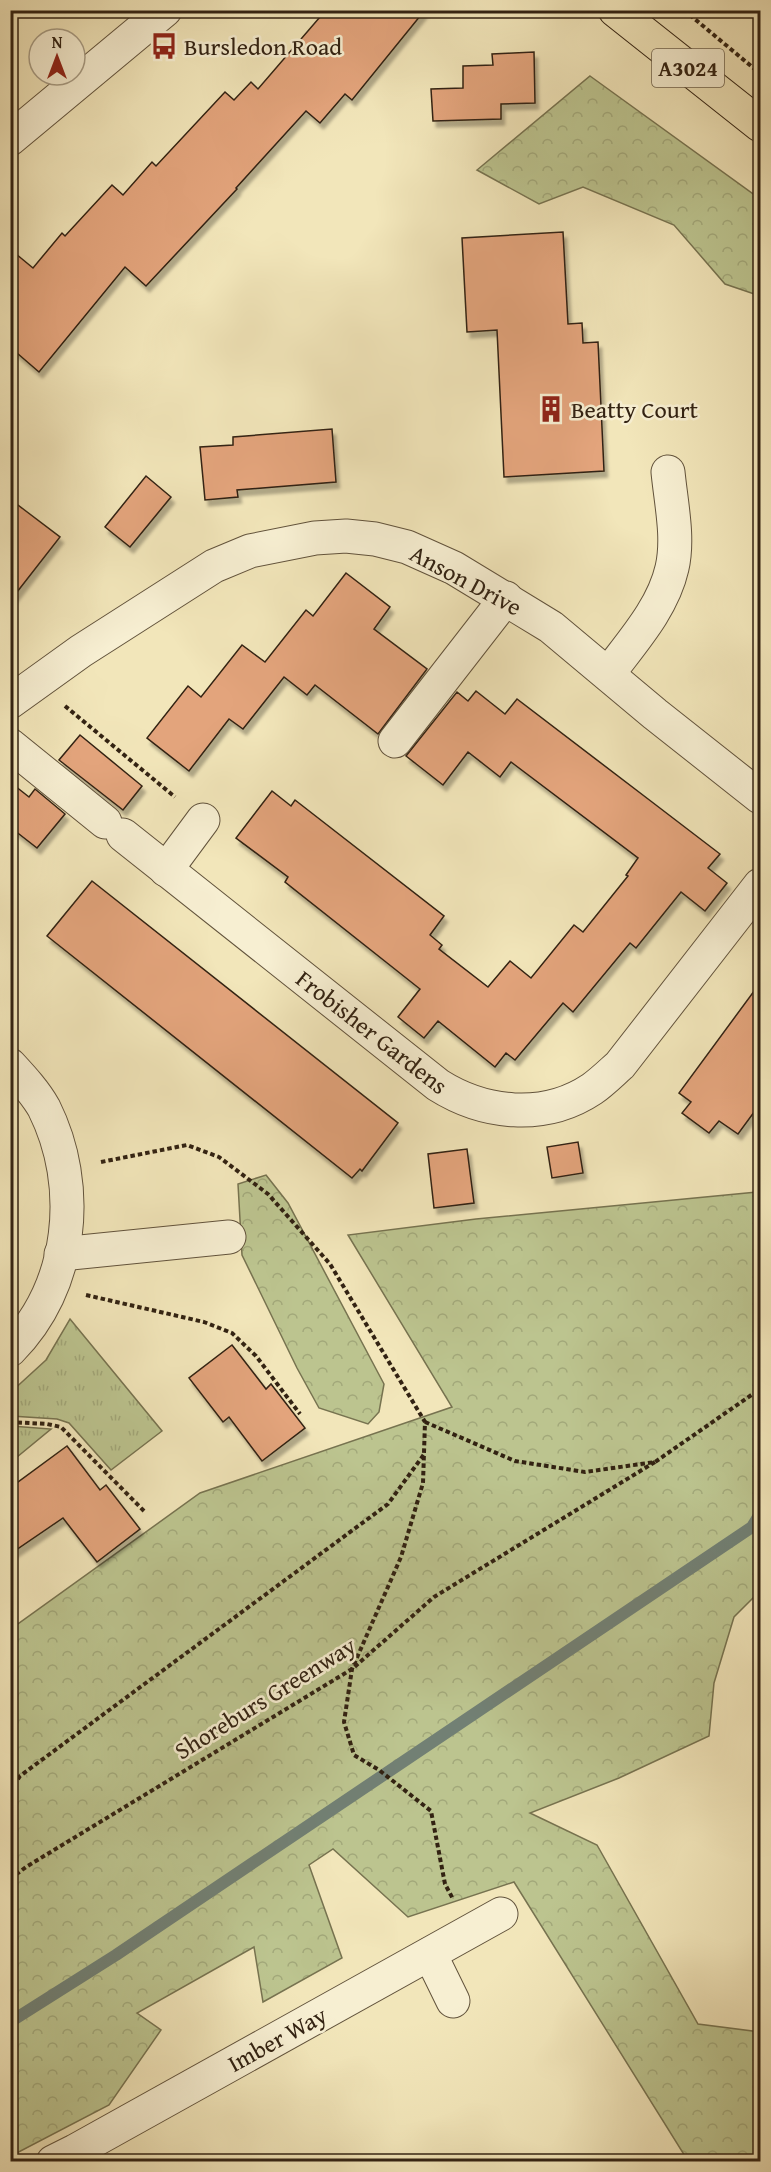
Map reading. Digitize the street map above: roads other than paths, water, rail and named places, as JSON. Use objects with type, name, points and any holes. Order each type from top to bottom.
[{"type":"main road","name":"A3024","points":[[615,10],[760,125]]},
{"type":"street","points":[[10,139],[165,10]]},
{"type":"street","points":[[608,674],[654,609],[665,589],[672,567],[673,520],[669,472]]},
{"type":"street","name":"Anson Drive","points":[[10,702],[81,651],[214,566],[250,551],[279,544],[346,536],[399,545],[454,568],[506,598],[551,627],[655,714],[760,797]]},
{"type":"street","points":[[395,741],[506,598]]},
{"type":"street","name":"Frobisher Gardens","points":[[10,745],[438,1085],[456,1097],[476,1105],[532,1110],[574,1099],[605,1079],[620,1065],[760,885]]},
{"type":"street","points":[[166,870],[203,820]]},
{"type":"street","points":[[10,1065],[43,1106],[63,1157],[68,1188],[67,1218],[52,1287],[36,1320],[10,1350]]},
{"type":"street","points":[[61,1254],[229,1237]]},
{"type":"street","name":"Imber Way","points":[[53,2162],[501,1914]]},
{"type":"street","points":[[430,1954],[453,2001]]},
{"type":"waterway","points":[[10,2022],[116,1955],[752,1527],[760,1514]]},
{"type":"place","name":"Bursledon Road","points":[[164,46]]},
{"type":"place","name":"Beatty Court","points":[[551,409]]}]
